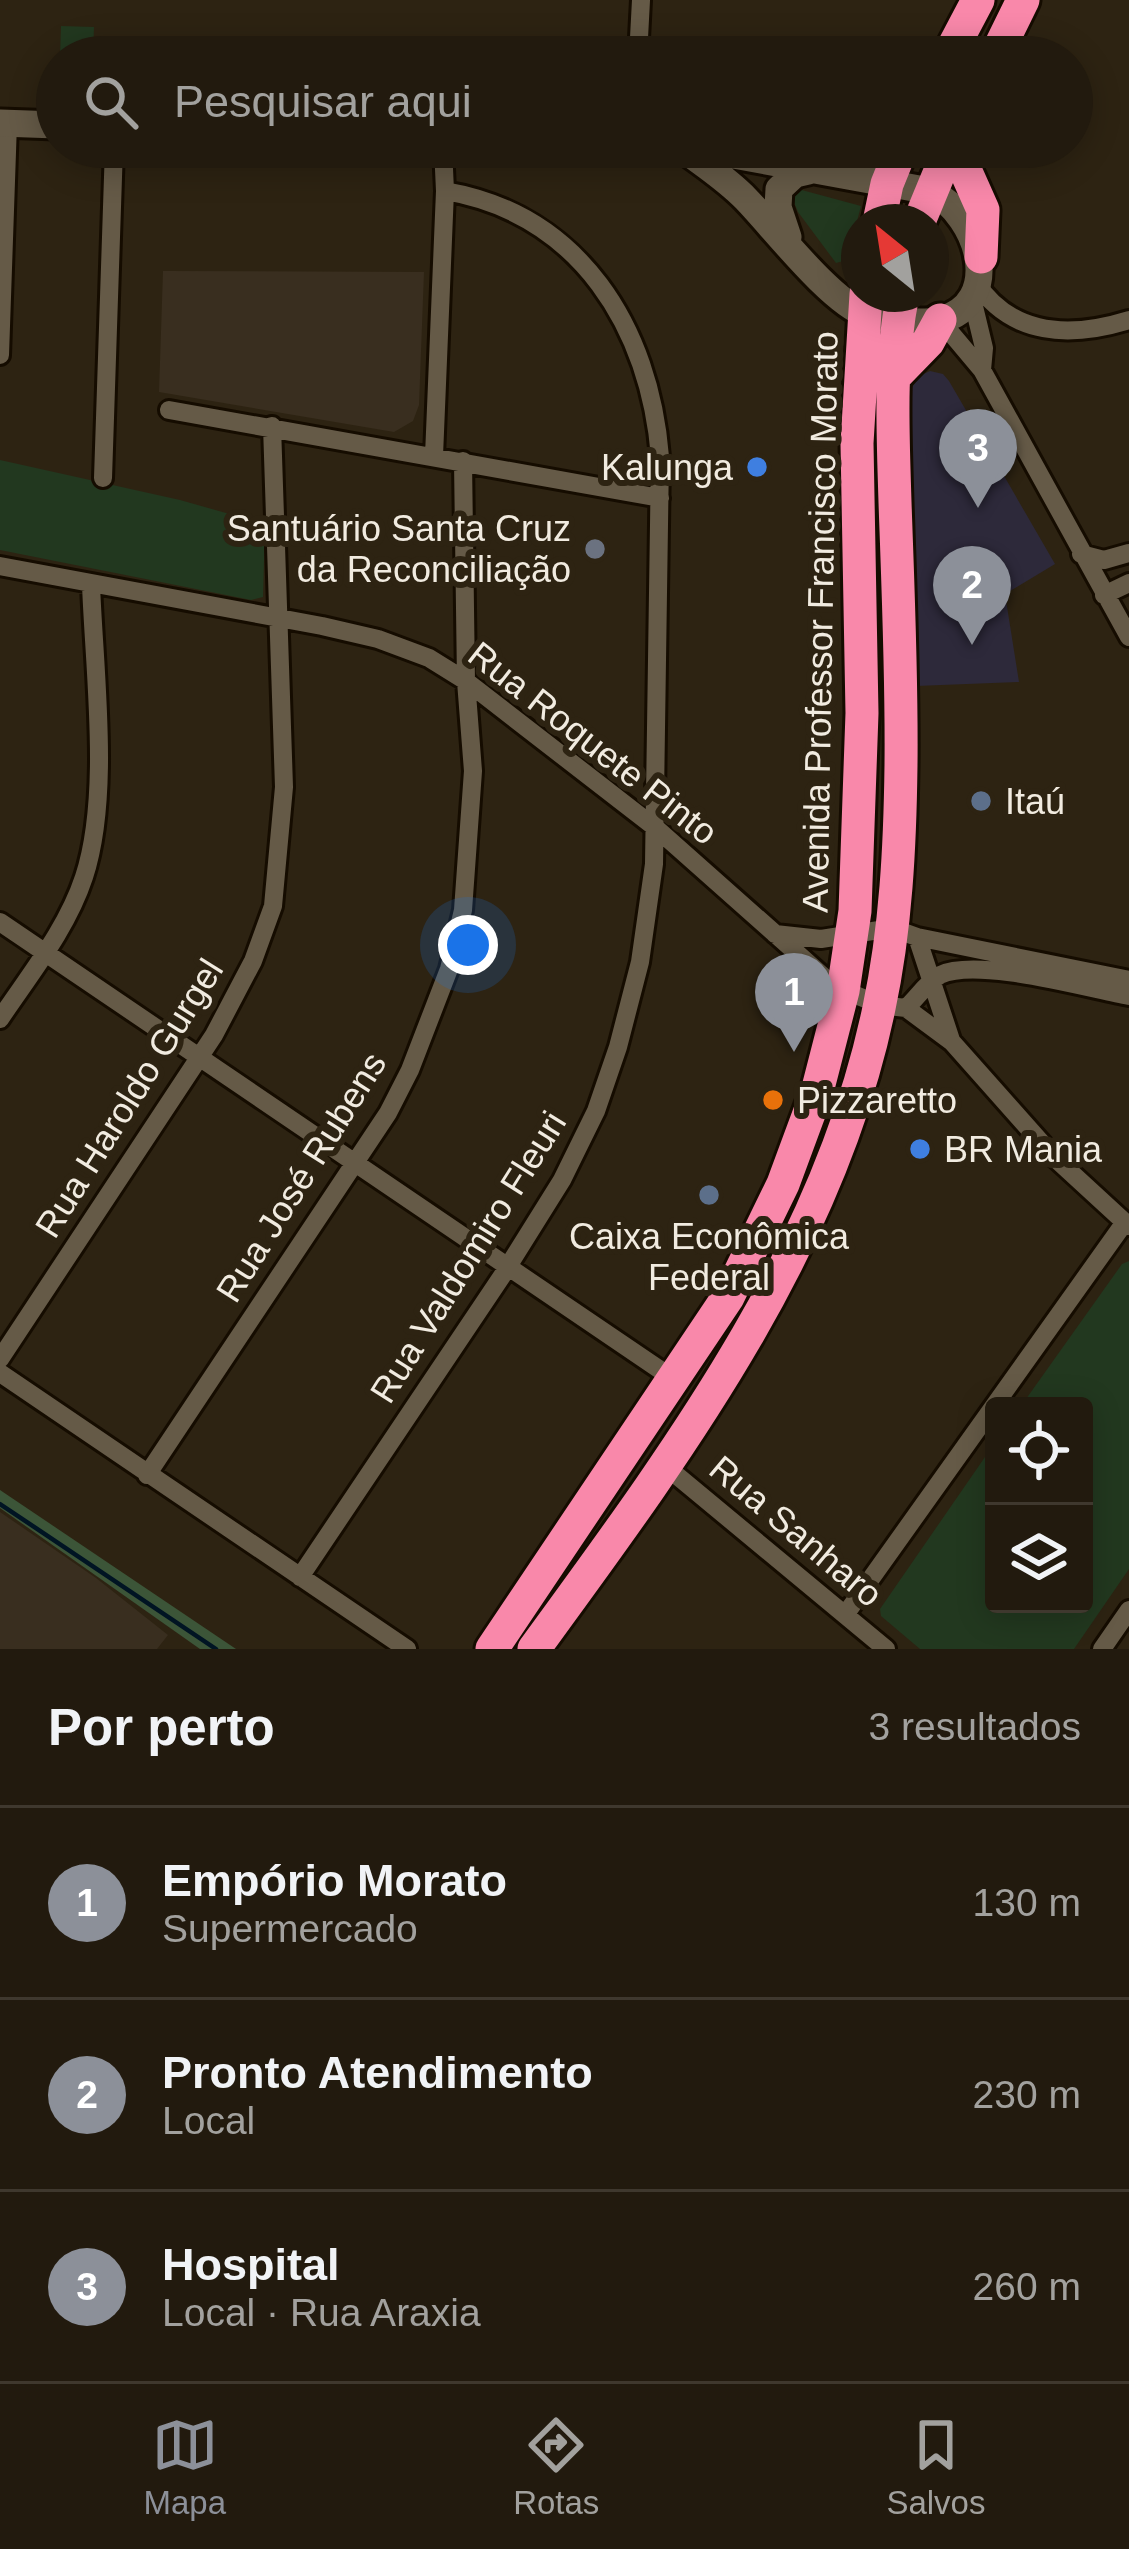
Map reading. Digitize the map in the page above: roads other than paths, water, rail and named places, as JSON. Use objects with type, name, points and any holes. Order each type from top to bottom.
[{"type":"highway","points":[[959,36],[978,0]]},
{"type":"highway","points":[[1005,36],[1023,0]]},
{"type":"highway","points":[[883,204],[893,168]]},
{"type":"highway","points":[[925,204],[942,168]]},
{"type":"highway","points":[[962,168],[983,210],[976,278]]},
{"type":"highway","name":"Avenida Professor Francisco Morato","points":[[492,1649],[728,1297],[783,1184],[817,1092],[854,933],[862,712],[857,443],[864,312]]},
{"type":"highway","name":"Avenida Professor Francisco Morato","points":[[534,1649],[727,1371],[795,1249],[893,1007],[904,933],[893,378],[900,312]]},
{"type":"highway","points":[[893,378],[928,342],[940,320]]},
{"type":"main road","points":[[4,123],[36,124]]},
{"type":"main road","points":[[708,168],[744,196],[841,297]]},
{"type":"main road","points":[[798,168],[887,184],[921,204]]},
{"type":"main road","points":[[796,252],[781,221],[779,189],[795,174],[808,170]]},
{"type":"main road","points":[[916,312],[940,320],[953,315],[976,278],[961,213],[949,211]]},
{"type":"street","points":[[639,36],[641,0]]},
{"type":"street","points":[[0,355],[4,123]]},
{"type":"street","points":[[103,478],[113,168]]},
{"type":"street","points":[[434,456],[444,168]]},
{"type":"street","name":"Rua Valdomiro Fleuri","points":[[300,1577],[508,1266],[579,1150],[611,1069],[640,962],[657,829],[658,427],[643,365],[599,284],[557,239],[503,206],[445,191]]},
{"type":"street","points":[[976,278],[994,307],[1048,329],[1095,329],[1129,320]]},
{"type":"street","points":[[976,278],[982,370]]},
{"type":"street","points":[[940,320],[982,370],[1129,637]]},
{"type":"street","points":[[169,410],[660,498]]},
{"type":"street","name":"Rua Haroldo Gurgel","points":[[0,1359],[201,1057],[253,961],[273,906],[284,787],[272,426]]},
{"type":"street","name":"Rua José Rubens","points":[[147,1475],[356,1162],[410,1070],[458,941],[473,772],[466,681],[463,461]]},
{"type":"street","points":[[1081,554],[1104,560],[1129,553]]},
{"type":"street","name":"Rua Roquete Pinto","points":[[0,566],[378,639],[429,658],[466,681],[657,829],[816,972],[843,991],[893,1007],[952,1042]]},
{"type":"street","points":[[1104,595],[1129,583]]},
{"type":"street","points":[[0,1019],[45,952],[82,882],[95,836],[91,584]]},
{"type":"street","points":[[0,922],[675,1380]]},
{"type":"street","points":[[845,1616],[1127,1224],[1055,1158],[952,1042],[930,982],[904,933]]},
{"type":"street","points":[[776,934],[802,939],[904,933],[1129,980]]},
{"type":"street","points":[[893,1007],[930,982],[961,969],[986,969],[1129,996]]},
{"type":"street","points":[[0,1373],[406,1649]]},
{"type":"street","name":"Rua Sanharo","points":[[663,1464],[886,1649]]},
{"type":"street","points":[[1102,1649],[1129,1610]]},
{"type":"waterway","points":[[0,1504],[216,1649]]},
{"type":"place","name":"Kalunga","points":[[757,467]]},
{"type":"place","name":"Hospital","points":[[978,508]]},
{"type":"place","name":"Santuário Santa Cruz da Reconciliação","points":[[595,549]]},
{"type":"place","name":"Pronto Atendimento","points":[[972,645]]},
{"type":"place","name":"Itaú","points":[[981,801]]},
{"type":"place","name":"Empório Morato","points":[[794,1052]]},
{"type":"place","name":"Pizzaretto","points":[[773,1100]]},
{"type":"place","name":"BR Mania","points":[[920,1149]]},
{"type":"place","name":"Caixa Econômica Federal","points":[[709,1195]]}]
